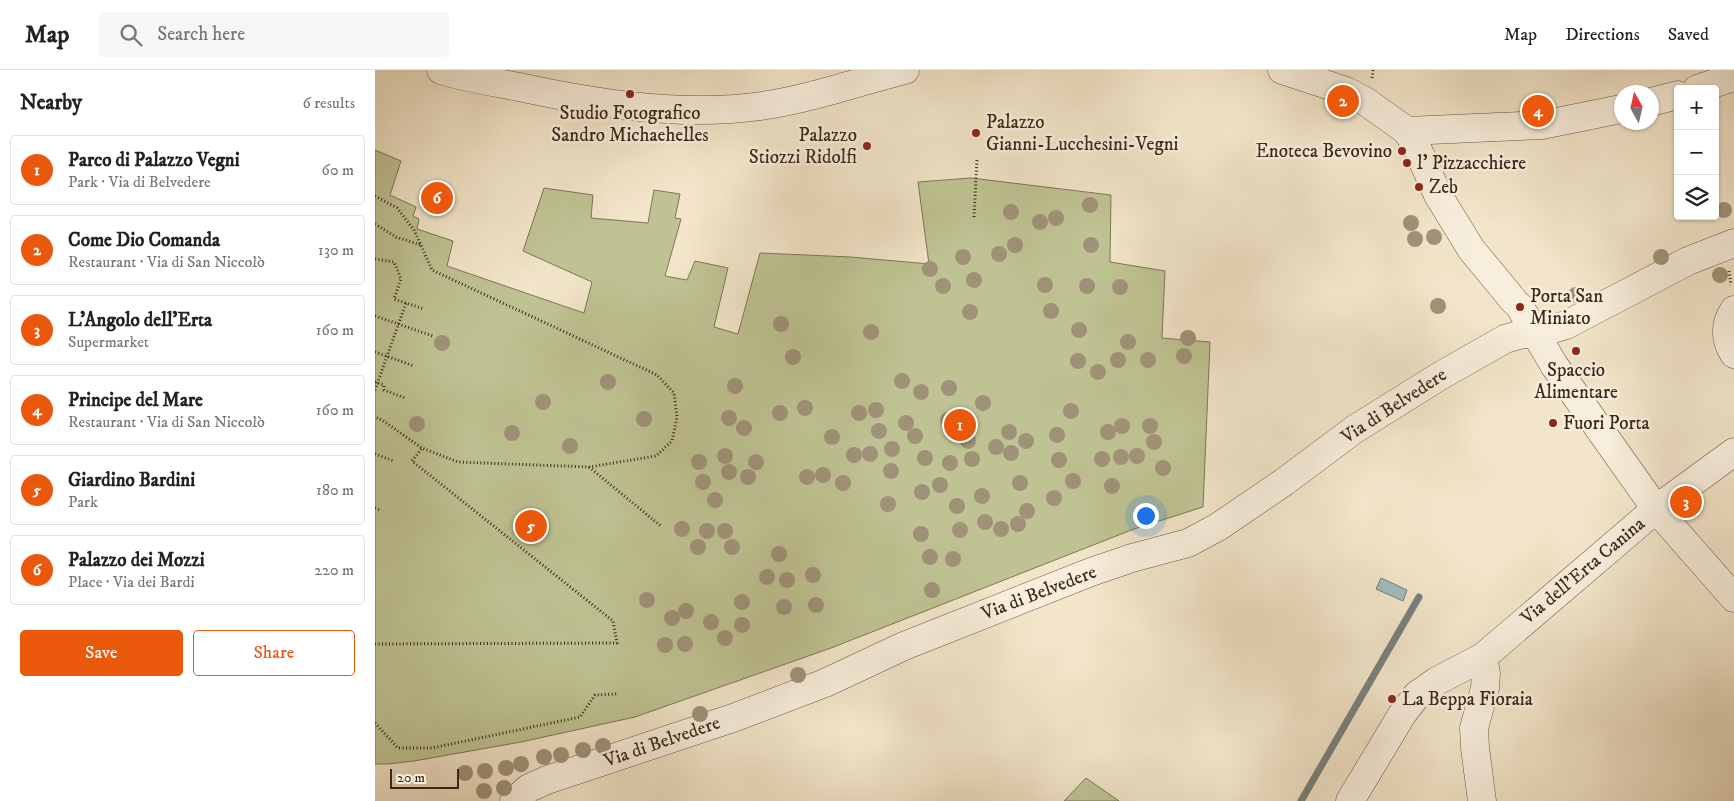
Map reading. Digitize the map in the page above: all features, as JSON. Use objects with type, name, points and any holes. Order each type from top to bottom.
[{"type":"street","points":[[441,70],[477,74],[593,101],[645,108],[703,110],[760,106],[793,100],[905,70]]},
{"type":"street","points":[[1281,70],[1346,92],[1365,101],[1407,131],[1418,150],[1438,195],[1471,249],[1517,304],[1554,365],[1589,417],[1657,510],[1734,598]]},
{"type":"street","points":[[1706,85],[1730,75]]},
{"type":"street","points":[[1659,100],[1674,96]]},
{"type":"street","points":[[1407,131],[1542,125],[1614,110]]},
{"type":"street","name":"Via di Belvedere","points":[[514,801],[529,788],[547,780],[733,718],[825,683],[904,646],[1091,572],[1132,558],[1188,544],[1218,527],[1284,482],[1355,429],[1440,376],[1505,339],[1522,334],[1535,334],[1566,325],[1688,260],[1730,244]]},
{"type":"street","points":[[1733,302],[1726,330],[1728,344],[1734,354]]},
{"type":"street","name":"Via dell'Erta Canina","points":[[1350,801],[1403,713],[1417,695],[1437,681],[1483,657],[1657,510],[1734,452]]},
{"type":"street","points":[[1482,801],[1474,728],[1485,688],[1486,673],[1483,657]]},
{"type":"path","points":[[974,217],[977,160]]},
{"type":"path","points":[[375,196],[397,208],[414,230],[432,270],[657,375],[674,393],[677,416],[672,441],[656,456],[589,466],[458,462],[422,448],[375,417]]},
{"type":"path","points":[[375,224],[396,237],[421,245]]},
{"type":"path","points":[[1730,244],[1733,302]]},
{"type":"path","points":[[375,259],[394,262],[401,279],[394,299],[424,309]]},
{"type":"path","points":[[375,390],[376,382],[406,303]]},
{"type":"path","points":[[375,316],[433,336]]},
{"type":"path","points":[[375,352],[414,366]]},
{"type":"path","points":[[376,382],[384,385],[384,390],[405,398]]},
{"type":"path","points":[[375,644],[617,643],[613,621],[412,461],[422,448]]},
{"type":"path","points":[[375,454],[394,461]]},
{"type":"path","points":[[589,466],[663,527]]},
{"type":"path","points":[[375,508],[380,510]]},
{"type":"path","points":[[375,723],[398,748],[431,748],[580,716],[595,695],[617,694]]},
{"type":"green space","points":[[375,150],[401,161],[390,195],[416,207],[413,216],[419,219],[417,229],[453,241],[447,266],[584,313],[592,282],[523,251],[544,188],[593,195],[591,218],[648,223],[654,190],[680,194],[675,218],[681,219],[665,276],[687,280],[695,261],[728,268],[714,327],[738,334],[760,253],[851,257],[929,264],[918,182],[971,178],[1111,195],[1110,262],[1165,271],[1162,338],[1210,342],[1203,507],[1134,529],[831,648],[635,717],[521,742],[414,761],[375,764]]},
{"type":"green space","points":[[1086,778],[1119,801],[1064,801]]},
{"type":"water","points":[[1381,578],[1407,590],[1403,601],[1376,589]]},
{"type":"waterway","points":[[1301,801],[1419,597]]},
{"type":"place","name":"Studio Fotografico Sandro Michaehelles","points":[[630,94]]},
{"type":"place","name":"Come Dio Comanda","points":[[1343,101]]},
{"type":"place","name":"Principe del Mare","points":[[1538,111]]},
{"type":"place","name":"Palazzo Gianni-Lucchesini-Vegni","points":[[976,133]]},
{"type":"place","name":"Palazzo Stiozzi Ridolfi","points":[[867,146]]},
{"type":"place","name":"Enoteca Bevovino","points":[[1402,151]]},
{"type":"place","name":"l’ Pizzacchiere","points":[[1407,163]]},
{"type":"place","name":"Zeb","points":[[1419,187]]},
{"type":"place","name":"Palazzo dei Mozzi","points":[[437,198]]},
{"type":"place","name":"Porta San Miniato","points":[[1520,307]]},
{"type":"place","name":"Spaccio Alimentare","points":[[1576,351]]},
{"type":"place","name":"Fuori Porta","points":[[1553,423]]},
{"type":"place","name":"Parco di Palazzo Vegni","points":[[960,425]]},
{"type":"place","name":"L'Angolo dell'Erta","points":[[1686,502]]},
{"type":"place","name":"Giardino Bardini","points":[[531,526]]},
{"type":"place","name":"La Beppa Fioraia","points":[[1392,699]]}]
